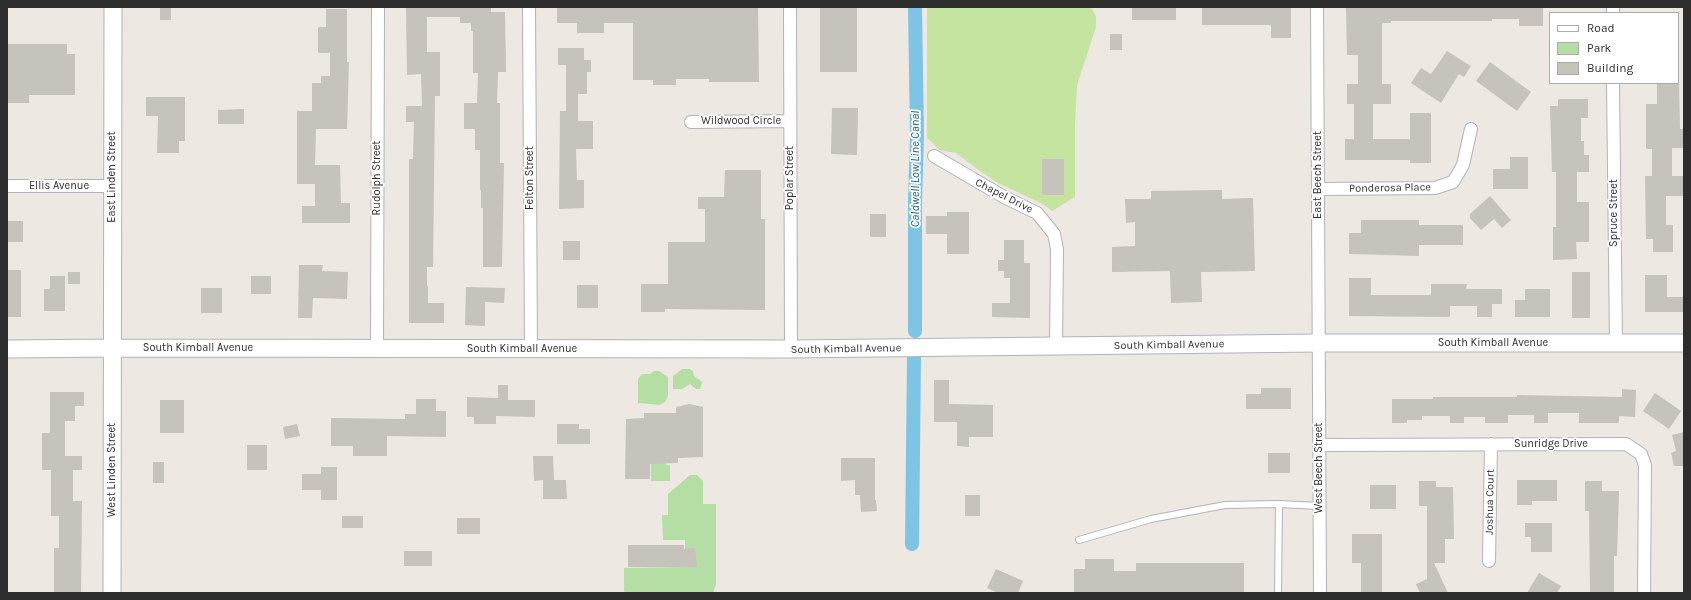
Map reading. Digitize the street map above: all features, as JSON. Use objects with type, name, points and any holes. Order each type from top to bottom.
[{"type":"street","name":"East Linden Street","points":[[112,7],[112,348]]},
{"type":"street","name":"Rudolph Street","points":[[377,348],[378,7]]},
{"type":"street","name":"Felton Street","points":[[530,7],[531,349]]},
{"type":"street","name":"Poplar Street","points":[[790,7],[791,349]]},
{"type":"street","name":"East Beech Street","points":[[1318,7],[1319,343]]},
{"type":"street","name":"Spruce Street","points":[[1613,84],[1616,344]]},
{"type":"street","name":"Wildwood Circle","points":[[691,122],[790,121]]},
{"type":"street","name":"Ponderosa Place","points":[[1318,190],[1435,188],[1453,182],[1463,165],[1471,129]]},
{"type":"street","name":"Chapel Drive","points":[[934,156],[1004,197],[1037,213],[1054,234],[1057,249],[1056,346]]},
{"type":"street","name":"Ellis Avenue","points":[[7,186],[112,186]]},
{"type":"street","name":"South Kimball Avenue","points":[[7,349],[791,349],[1319,343],[1684,343]]},
{"type":"street","name":"West Beech Street","points":[[1319,343],[1320,593]]},
{"type":"street","name":"West Linden Street","points":[[112,348],[112,593]]},
{"type":"street","name":"Joshua Court","points":[[1489,561],[1491,444]]},
{"type":"street","name":"Sunridge Drive","points":[[1319,445],[1626,444],[1641,454],[1645,465],[1644,593]]},
{"type":"lane","points":[[1278,593],[1279,504]]},
{"type":"lane","points":[[1080,540],[1152,519],[1225,505],[1279,504],[1319,506]]},
{"type":"green space","points":[[927,7],[1088,7],[1092,9],[1096,17],[1096,27],[1077,85],[1075,124],[1075,197],[1052,211],[1043,204],[998,183],[956,153],[939,150],[927,138]]},
{"type":"green space","points":[[682,369],[690,369],[693,371],[694,376],[702,382],[700,389],[696,389],[690,384],[682,389],[673,389],[673,376]]},
{"type":"green space","points":[[654,371],[659,371],[668,377],[668,396],[665,402],[660,405],[638,403],[638,379],[642,374],[650,374]]},
{"type":"green space","points":[[665,460],[665,464],[670,466],[670,481],[651,481],[651,463]]},
{"type":"green space","points":[[690,475],[697,475],[703,481],[703,504],[716,504],[716,584],[713,593],[626,593],[624,591],[624,568],[685,567],[685,540],[663,540],[662,515],[668,515],[668,494]]},
{"type":"building","points":[[160,7],[171,7],[171,20],[160,20]]},
{"type":"building","points":[[406,7],[491,7],[491,12],[505,12],[506,72],[498,72],[497,103],[500,103],[500,163],[504,163],[502,267],[483,267],[483,208],[481,208],[480,190],[480,150],[475,150],[475,129],[464,129],[464,103],[477,103],[478,73],[473,73],[473,31],[471,31],[471,23],[460,23],[460,17],[427,17],[427,52],[440,52],[440,96],[435,96],[433,267],[427,267],[427,286],[428,303],[444,303],[444,323],[409,323],[409,159],[413,159],[414,122],[406,122],[406,106],[422,106],[421,74],[407,75]]},
{"type":"building","points":[[557,7],[758,7],[759,82],[709,82],[709,79],[676,79],[676,85],[653,85],[653,80],[633,80],[633,23],[604,23],[604,33],[577,33],[577,23],[557,23]]},
{"type":"building","points":[[820,7],[857,7],[857,72],[820,72]]},
{"type":"building","points":[[1132,7],[1176,7],[1176,20],[1132,20]]},
{"type":"building","points":[[1202,7],[1291,7],[1291,38],[1271,38],[1271,25],[1202,25]]},
{"type":"building","points":[[1346,7],[1543,7],[1543,26],[1519,26],[1519,19],[1492,19],[1492,21],[1391,21],[1391,23],[1382,23],[1382,84],[1391,84],[1391,104],[1373,104],[1373,139],[1410,139],[1410,113],[1431,113],[1431,163],[1410,163],[1410,160],[1345,160],[1345,139],[1354,139],[1354,104],[1347,104],[1347,84],[1358,84],[1358,55],[1347,55]]},
{"type":"building","points":[[326,9],[347,9],[347,62],[349,62],[347,129],[316,129],[315,165],[340,165],[341,203],[350,203],[350,223],[302,223],[302,206],[315,206],[315,184],[297,184],[297,111],[312,111],[312,83],[321,83],[321,76],[330,76],[330,53],[318,53],[318,27],[326,27]]},
{"type":"building","points":[[1110,34],[1122,34],[1122,50],[1110,50]]},
{"type":"building","points":[[7,44],[67,44],[67,54],[75,54],[75,95],[29,95],[29,103],[7,103]]},
{"type":"building","points":[[558,48],[584,48],[584,60],[591,60],[591,72],[587,72],[587,94],[578,94],[578,121],[593,121],[593,149],[576,149],[577,180],[584,180],[584,208],[559,209],[560,111],[566,111],[566,65],[558,65]]},
{"type":"building","points":[[1447,51],[1471,66],[1464,77],[1459,74],[1441,103],[1411,83],[1421,68],[1431,74]]},
{"type":"building","points":[[1490,62],[1531,92],[1517,111],[1476,81]]},
{"type":"building","points":[[1679,83],[1680,129],[1683,129],[1683,148],[1672,148],[1672,176],[1684,176],[1684,196],[1666,196],[1666,225],[1673,225],[1673,252],[1653,252],[1653,239],[1646,239],[1645,176],[1652,176],[1652,149],[1646,149],[1646,104],[1657,104],[1657,84]]},
{"type":"building","points":[[146,97],[185,97],[185,141],[179,141],[179,153],[157,153],[158,116],[146,116]]},
{"type":"building","points":[[1558,99],[1588,99],[1588,118],[1581,118],[1581,141],[1584,141],[1584,155],[1589,155],[1589,172],[1577,172],[1577,202],[1589,202],[1589,242],[1576,242],[1577,259],[1553,260],[1553,227],[1556,227],[1556,172],[1552,172],[1550,106],[1558,106]]},
{"type":"building","points":[[832,108],[858,108],[857,155],[831,154]]},
{"type":"building","points":[[244,109],[244,124],[218,124],[218,110]]},
{"type":"building","points":[[1510,157],[1528,157],[1528,189],[1493,189],[1493,169],[1510,169]]},
{"type":"building","points":[[1042,159],[1064,159],[1064,195],[1042,195]]},
{"type":"building","points":[[725,170],[761,170],[761,219],[765,219],[765,310],[665,309],[665,312],[641,312],[641,284],[668,284],[668,242],[705,242],[705,209],[698,209],[698,197],[724,197]]},
{"type":"building","points":[[1222,190],[1222,199],[1253,198],[1255,271],[1201,272],[1202,302],[1171,303],[1170,271],[1112,272],[1112,247],[1135,246],[1135,222],[1126,223],[1125,199],[1151,199],[1151,191]]},
{"type":"building","points":[[1490,196],[1511,220],[1502,228],[1494,219],[1481,230],[1470,218],[1470,214]]},
{"type":"building","points":[[947,212],[969,212],[969,254],[947,254],[947,234],[926,234],[926,216],[947,216]]},
{"type":"building","points":[[870,214],[886,214],[886,237],[870,237]]},
{"type":"building","points":[[1361,220],[1419,220],[1419,225],[1463,225],[1463,245],[1419,245],[1419,256],[1349,254],[1349,233],[1361,233]]},
{"type":"building","points":[[7,221],[23,221],[23,242],[7,242]]},
{"type":"building","points":[[1004,240],[1024,240],[1024,263],[1030,263],[1030,318],[992,317],[992,303],[1010,303],[1010,278],[1004,278],[1004,271],[998,271],[998,260],[1004,260]]},
{"type":"building","points":[[563,241],[580,241],[580,260],[563,260]]},
{"type":"building","points":[[299,265],[323,265],[322,271],[348,272],[347,299],[313,298],[312,318],[298,318]]},
{"type":"building","points":[[7,270],[21,270],[21,317],[7,317]]},
{"type":"building","points":[[68,272],[80,272],[80,284],[68,284]]},
{"type":"building","points":[[1572,272],[1590,272],[1590,318],[1572,318]]},
{"type":"building","points":[[1645,275],[1667,275],[1667,297],[1684,297],[1684,312],[1645,312]]},
{"type":"building","points":[[50,276],[65,276],[65,311],[44,311],[44,289],[50,289]]},
{"type":"building","points":[[251,276],[271,276],[271,294],[251,294]]},
{"type":"building","points":[[1349,278],[1371,278],[1371,295],[1431,295],[1431,284],[1467,284],[1466,289],[1502,289],[1502,304],[1492,304],[1492,317],[1477,317],[1477,306],[1450,306],[1450,317],[1349,316]]},
{"type":"building","points":[[577,285],[598,285],[598,308],[577,308]]},
{"type":"building","points":[[466,287],[505,288],[504,303],[485,302],[485,326],[465,325]]},
{"type":"building","points":[[201,288],[222,288],[222,313],[201,313]]},
{"type":"building","points":[[1525,289],[1550,289],[1550,317],[1515,317],[1515,300],[1525,300]]},
{"type":"building","points":[[934,380],[949,380],[949,404],[993,405],[993,437],[969,437],[969,447],[957,446],[957,422],[934,422]]},
{"type":"building","points":[[498,385],[508,385],[508,400],[535,400],[535,417],[496,416],[496,424],[474,424],[474,417],[467,417],[467,397],[498,398]]},
{"type":"building","points":[[1261,388],[1291,388],[1291,409],[1246,409],[1246,394],[1261,394]]},
{"type":"building","points":[[1622,389],[1636,390],[1635,417],[1619,416],[1619,423],[1579,423],[1579,413],[1548,413],[1548,423],[1534,423],[1534,415],[1508,415],[1508,423],[1485,423],[1485,417],[1464,417],[1464,423],[1450,423],[1450,416],[1422,416],[1422,420],[1407,420],[1407,423],[1392,423],[1392,399],[1433,399],[1433,397],[1517,397],[1517,395],[1622,397]]},
{"type":"building","points":[[50,392],[84,392],[84,406],[75,406],[75,421],[65,421],[65,456],[82,456],[82,470],[73,470],[73,501],[82,501],[81,593],[54,593],[54,548],[59,548],[59,516],[51,516],[51,470],[42,470],[42,433],[50,433]]},
{"type":"building","points":[[1655,393],[1681,411],[1669,429],[1643,411]]},
{"type":"building","points":[[416,399],[436,399],[436,411],[446,411],[446,437],[387,436],[387,456],[353,456],[353,446],[331,446],[331,418],[405,419],[405,414],[416,414]]},
{"type":"building","points":[[160,400],[184,400],[184,433],[160,433]]},
{"type":"building","points":[[689,404],[703,407],[703,457],[678,458],[678,463],[650,464],[650,479],[625,479],[626,419],[644,418],[644,413],[676,413],[676,407]]},
{"type":"building","points":[[297,424],[300,436],[285,439],[283,427]]},
{"type":"building","points":[[557,424],[579,424],[579,429],[590,429],[590,444],[557,444]]},
{"type":"building","points":[[1684,432],[1684,466],[1674,466],[1671,453],[1676,451],[1672,435]]},
{"type":"building","points":[[247,445],[267,445],[267,470],[247,470]]},
{"type":"building","points":[[1268,453],[1290,453],[1290,473],[1268,473]]},
{"type":"building","points":[[533,456],[553,456],[554,480],[566,480],[567,499],[543,499],[543,480],[534,481]]},
{"type":"building","points":[[841,458],[875,458],[875,500],[877,511],[861,512],[860,495],[855,495],[855,480],[841,481]]},
{"type":"building","points":[[153,462],[164,462],[164,483],[153,483]]},
{"type":"building","points":[[321,467],[337,467],[337,500],[321,500],[321,490],[302,490],[302,474],[321,474]]},
{"type":"building","points":[[1517,480],[1557,480],[1557,501],[1532,501],[1532,505],[1517,505]]},
{"type":"building","points":[[1419,481],[1436,481],[1436,487],[1453,487],[1454,539],[1445,539],[1445,563],[1434,563],[1448,593],[1420,593],[1416,584],[1427,579],[1427,506],[1419,506]]},
{"type":"building","points":[[1585,481],[1602,481],[1602,491],[1619,491],[1617,556],[1614,556],[1614,593],[1590,593],[1589,511],[1585,511]]},
{"type":"building","points":[[1370,485],[1396,485],[1396,509],[1370,509]]},
{"type":"building","points":[[965,495],[980,495],[980,516],[965,516]]},
{"type":"building","points":[[342,516],[363,516],[363,528],[342,528]]},
{"type":"building","points":[[457,518],[480,518],[480,534],[457,534]]},
{"type":"building","points":[[1525,523],[1552,523],[1552,552],[1531,552],[1531,537],[1525,537]]},
{"type":"building","points":[[1352,534],[1382,534],[1382,593],[1361,593],[1361,563],[1352,563]]},
{"type":"building","points":[[628,545],[684,545],[684,549],[695,548],[697,567],[628,567]]},
{"type":"building","points":[[404,551],[432,551],[432,566],[404,566]]},
{"type":"building","points":[[1085,559],[1114,559],[1114,571],[1136,571],[1136,563],[1244,563],[1244,593],[1074,593],[1074,569],[1085,569]]},
{"type":"building","points":[[996,569],[1023,581],[1018,593],[998,593],[987,588]]},
{"type":"building","points":[[1539,573],[1561,586],[1557,593],[1527,593]]},
{"type":"waterway","name":"Caldwell Low Line Canal","points":[[915,7],[917,134],[915,203],[915,331]]},
{"type":"waterway","name":"Caldwell Low Line Canal","points":[[912,544],[914,358]]}]
